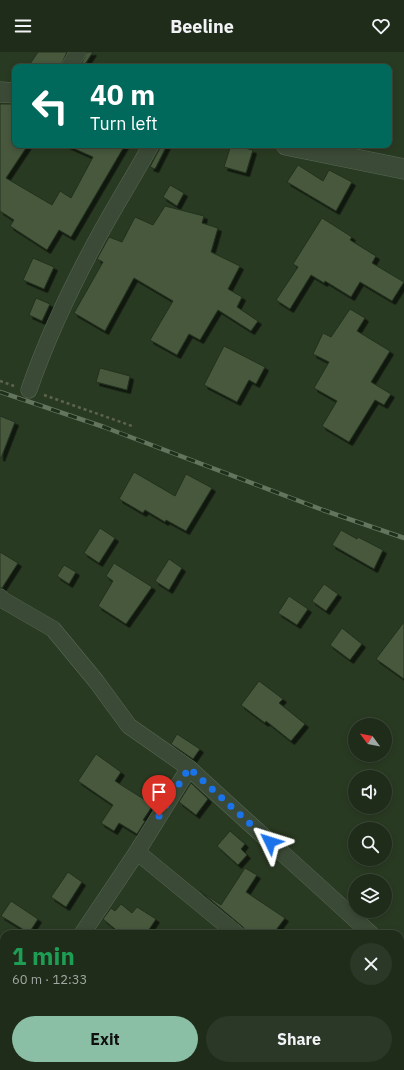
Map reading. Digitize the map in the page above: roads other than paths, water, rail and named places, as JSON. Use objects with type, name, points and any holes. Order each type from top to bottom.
[{"type":"street","points":[[71,64],[78,52]]},
{"type":"street","points":[[0,92],[12,94]]},
{"type":"street","points":[[29,390],[54,324],[101,231],[149,148]]},
{"type":"street","points":[[301,148],[404,169]]},
{"type":"street","points":[[0,597],[53,629],[96,681],[129,726],[189,768],[367,930]]},
{"type":"street","points":[[85,930],[137,852],[189,768]]},
{"type":"street","points":[[137,852],[232,930]]},
{"type":"railway","points":[[0,392],[104,427],[323,510],[404,538]]}]
